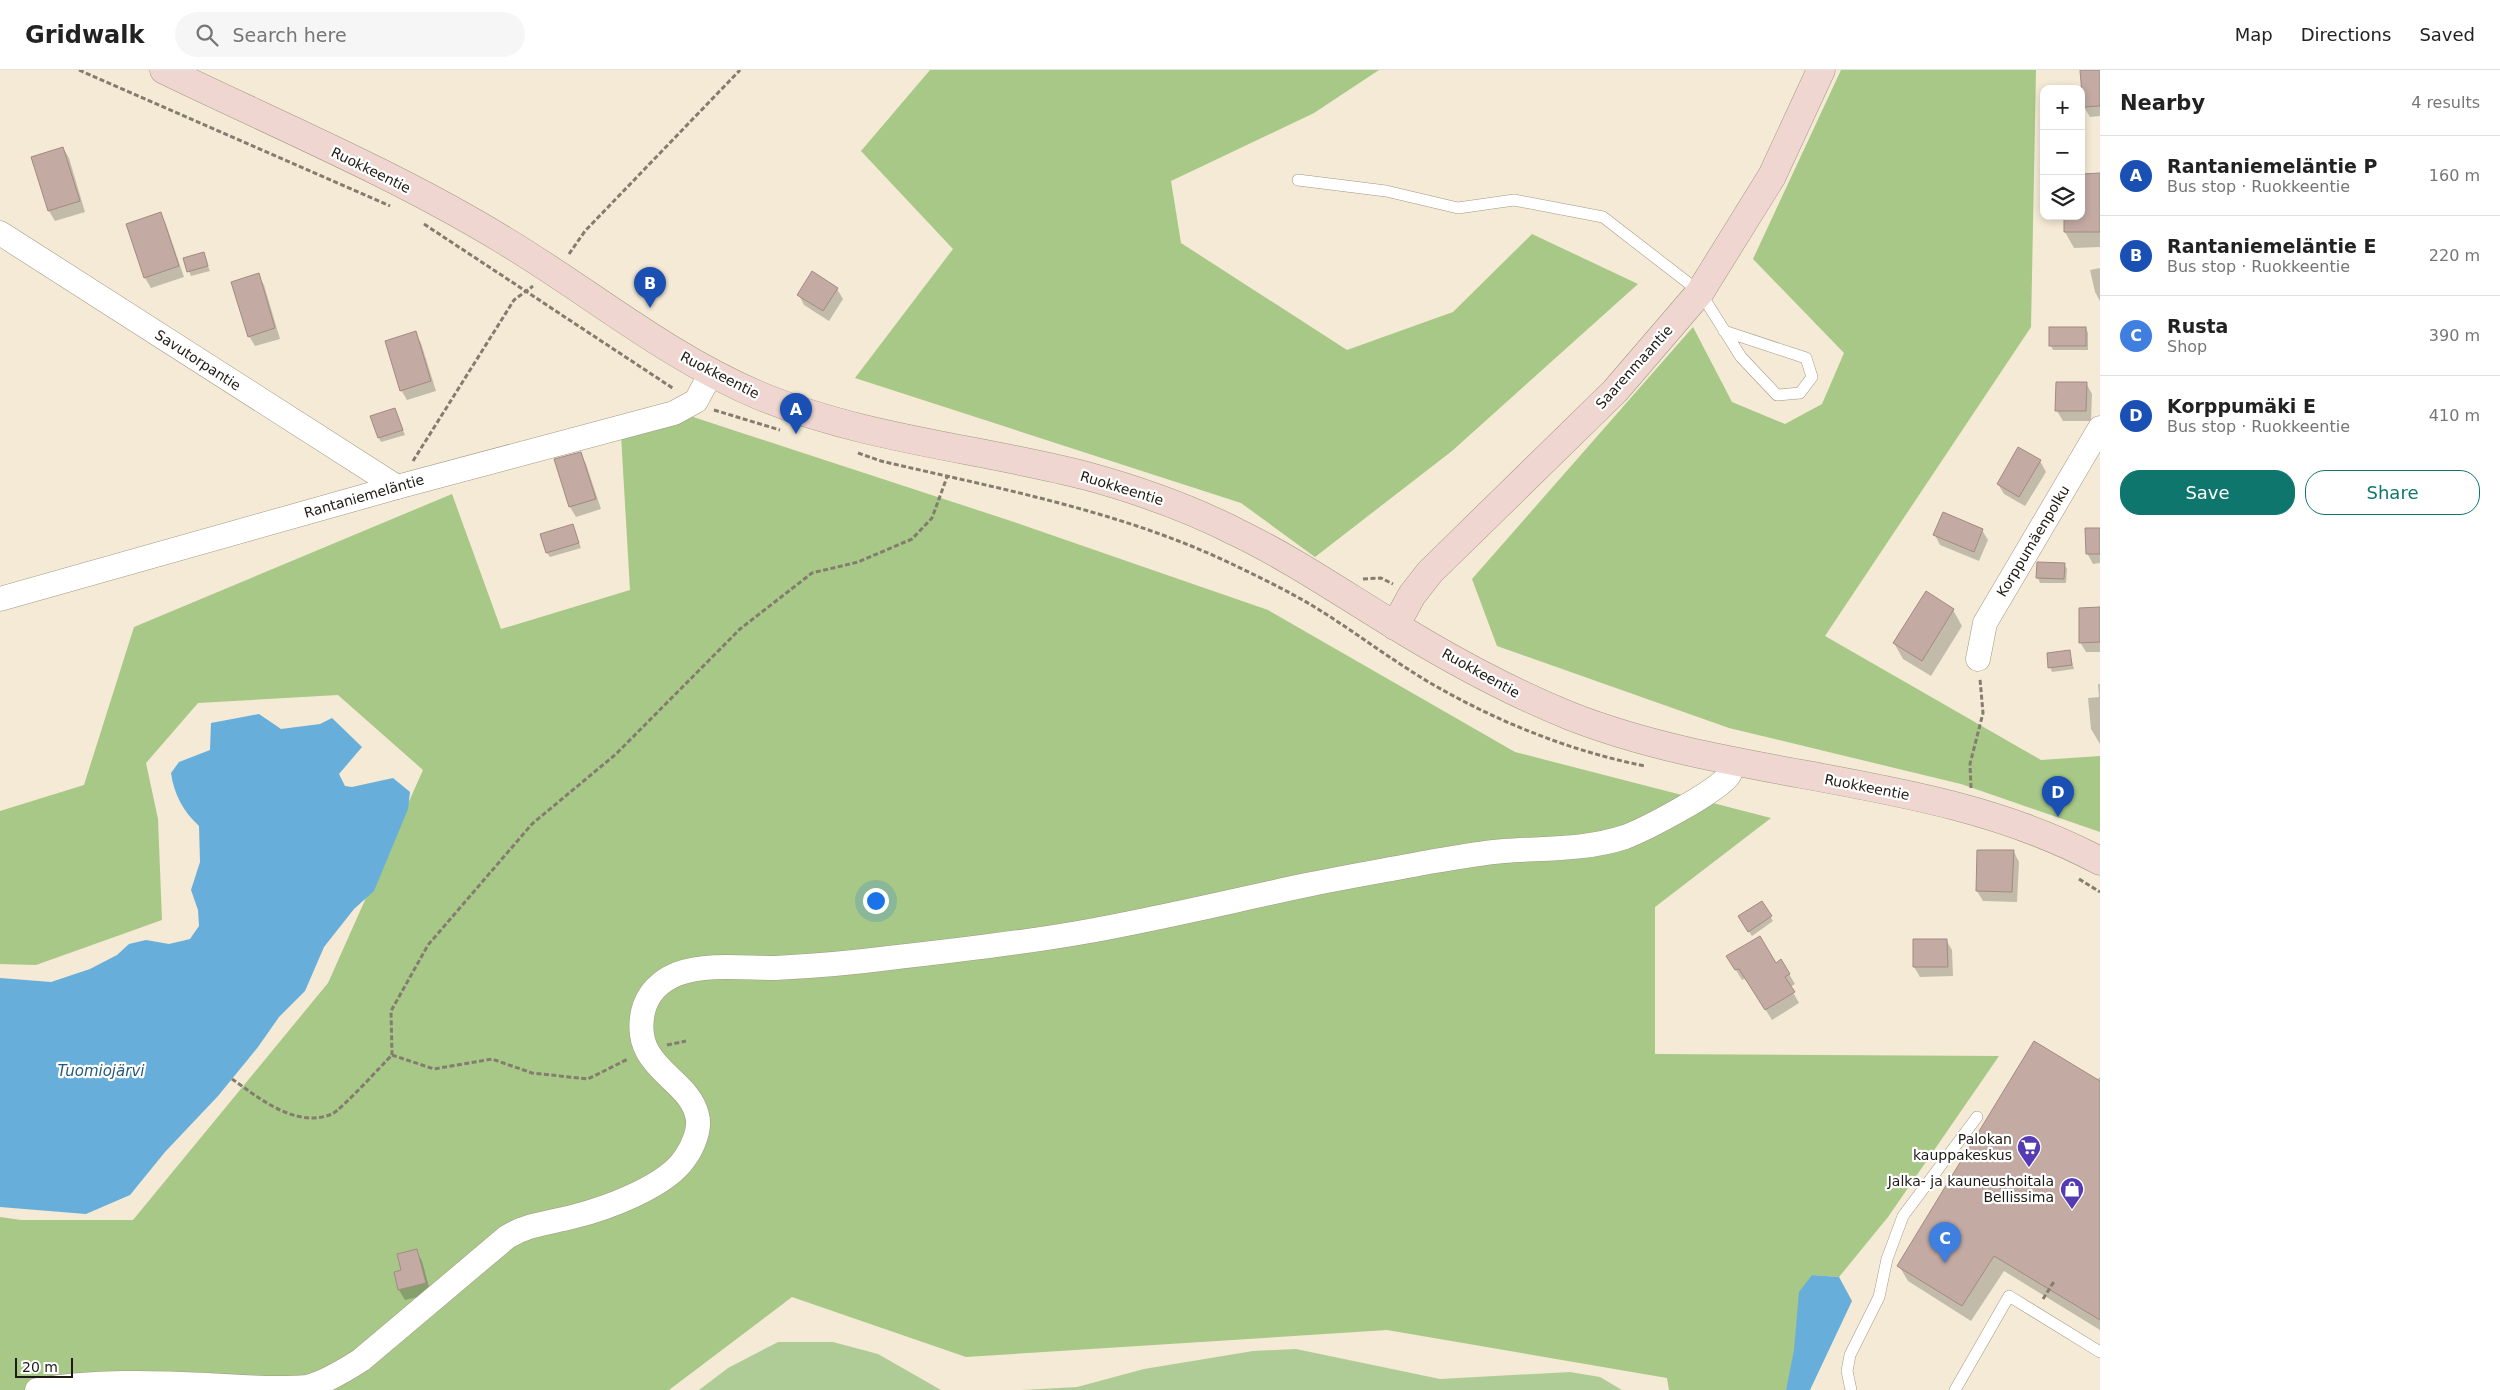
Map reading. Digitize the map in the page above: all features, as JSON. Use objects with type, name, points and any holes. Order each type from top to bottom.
[{"type":"street","name":"Ruokkeentie","points":[[164,70],[428,198],[506,241],[648,336],[711,373],[767,398],[854,427],[1089,477],[1164,500],[1237,532],[1326,583],[1395,626],[1525,698],[1578,719],[1648,741],[1735,761],[1932,801],[2011,822],[2076,848],[2100,861]]},
{"type":"street","name":"Saarenmaantie","points":[[1395,626],[1412,595],[1430,572],[1616,391],[1700,292],[1772,176],[1821,70]]},
{"type":"street","name":"Savutorpantie","points":[[0,233],[397,487]]},
{"type":"street","points":[[696,402],[711,373]]},
{"type":"street","name":"Rantaniemeläntie","points":[[0,599],[397,487],[674,414],[696,402]]},
{"type":"street","name":"Korppumäenpolku","points":[[1978,659],[1985,623],[2100,428]]},
{"type":"street","points":[[36,1390],[99,1383],[148,1382],[291,1390],[307,1387],[343,1371],[361,1360],[507,1237],[527,1227],[587,1213],[640,1192],[673,1170],[684,1160],[697,1132],[699,1121],[692,1101],[664,1073],[647,1049],[642,1036],[644,1005],[652,992],[661,983],[675,975],[690,971],[847,963],[967,950],[1078,933],[1245,899],[1303,885],[1475,854],[1547,850],[1596,844],[1646,829],[1681,809],[1722,782],[1735,761]]},
{"type":"lane","points":[[1298,180],[1386,191],[1458,208],[1514,200],[1604,217],[1700,292],[1724,331],[1741,357],[1777,395],[1800,393],[1812,377],[1806,358],[1724,331]]},
{"type":"lane","points":[[1851,1390],[1847,1371],[1850,1355],[1879,1296],[1887,1259],[1903,1216],[1977,1117]]},
{"type":"lane","points":[[1955,1390],[2009,1296],[2100,1352]]},
{"type":"path","points":[[79,70],[392,207]]},
{"type":"path","points":[[397,487],[514,300],[526,290],[555,274],[585,231],[740,70]]},
{"type":"path","points":[[418,220],[526,290],[654,377],[696,402],[724,414],[787,432]]},
{"type":"path","points":[[854,452],[881,461],[1114,518],[1176,540],[1232,564],[1312,606],[1431,683],[1496,719],[1562,744],[1647,767]]},
{"type":"path","points":[[232,1079],[260,1099],[300,1119],[332,1114],[392,1055],[391,1011],[428,945],[532,824],[616,754],[740,629],[812,574],[858,562],[912,539],[932,518],[947,477]]},
{"type":"path","points":[[1973,812],[1970,764],[1983,712],[1978,659]]},
{"type":"path","points":[[2073,875],[2100,892]]},
{"type":"path","points":[[392,1055],[434,1069],[492,1059],[532,1073],[588,1079],[647,1049],[686,1041]]},
{"type":"green space","points":[[930,70],[1379,70],[1314,113],[1171,181],[1181,243],[1347,350],[1453,312],[1532,234],[1638,284],[1452,451],[1315,557],[1241,503],[855,378],[953,249],[861,151]]},
{"type":"green space","points":[[1841,70],[2036,70],[2031,327],[1825,636],[2041,760],[2100,756],[2100,832],[1961,784],[1729,728],[1497,646],[1472,579],[1693,327],[1732,402],[1785,424],[1822,404],[1844,353],[1753,259]]},
{"type":"green space","points":[[684,414],[1014,522],[1268,610],[1515,752],[1771,818],[1655,907],[1655,1054],[1999,1056],[1888,1217],[1839,1277],[1812,1275],[1786,1390],[1669,1390],[1667,1378],[1387,1330],[966,1357],[792,1297],[669,1390],[0,1390],[0,1217],[21,1220],[133,1220],[328,983],[423,770],[338,695],[198,703],[146,763],[158,819],[162,920],[36,965],[0,964],[0,811],[84,785],[134,627],[452,494],[501,629],[630,590],[621,435]]},
{"type":"green space","points":[[778,1342],[833,1342],[878,1354],[941,1390],[699,1390],[728,1368]]},
{"type":"green space","points":[[1296,1349],[1440,1379],[1570,1372],[1600,1377],[1622,1390],[1022,1390],[1077,1387],[1144,1369],[1253,1351]]},
{"type":"water","name":"Tuomiojärvi","points":[[259,714],[281,729],[320,724],[332,718],[362,747],[339,774],[345,786],[352,787],[393,778],[410,792],[408,809],[374,891],[354,909],[324,947],[305,991],[279,1017],[258,1047],[218,1096],[165,1152],[130,1195],[86,1214],[0,1207],[0,978],[51,982],[90,969],[117,955],[129,944],[146,940],[169,944],[190,939],[199,926],[198,910],[191,890],[200,862],[199,826],[180,802],[171,773],[179,762],[210,750],[211,723]]},
{"type":"water","points":[[1812,1275],[1839,1277],[1852,1301],[1810,1390],[1786,1390],[1794,1350],[1799,1292]]},
{"type":"building","points":[[2080,70],[2100,70],[2100,106],[2085,107],[2085,85],[2081,85]]},
{"type":"building","points":[[63,147],[80,201],[48,211],[31,157]]},
{"type":"building","points":[[2100,173],[2100,232],[2064,232],[2064,220],[2085,220],[2085,174]]},
{"type":"building","points":[[161,212],[179,266],[144,278],[126,224]]},
{"type":"building","points":[[204,252],[208,266],[187,272],[183,258]]},
{"type":"building","points":[[812,271],[838,288],[823,311],[797,295]]},
{"type":"building","points":[[259,273],[275,328],[248,337],[231,282]]},
{"type":"building","points":[[2049,327],[2086,327],[2086,346],[2049,346]]},
{"type":"building","points":[[416,331],[431,381],[400,391],[385,341]]},
{"type":"building","points":[[2056,382],[2087,382],[2086,411],[2055,411]]},
{"type":"building","points":[[395,408],[403,430],[378,438],[370,416]]},
{"type":"building","points":[[2018,447],[2041,460],[2019,497],[1997,484]]},
{"type":"building","points":[[581,452],[596,499],[569,507],[554,459]]},
{"type":"building","points":[[1943,512],[1983,529],[1974,552],[1933,535]]},
{"type":"building","points":[[573,524],[579,543],[546,553],[540,534]]},
{"type":"building","points":[[2085,528],[2100,528],[2100,554],[2086,554]]},
{"type":"building","points":[[2037,562],[2065,563],[2064,579],[2036,578]]},
{"type":"building","points":[[1926,591],[1954,609],[1922,661],[1893,643]]},
{"type":"building","points":[[2100,607],[2100,642],[2079,643],[2079,608]]},
{"type":"building","points":[[2070,650],[2072,665],[2048,668],[2047,653]]},
{"type":"building","points":[[1977,850],[2014,850],[2012,892],[1976,891]]},
{"type":"building","points":[[1762,901],[1772,916],[1748,932],[1738,916]]},
{"type":"building","points":[[1760,936],[1776,963],[1781,959],[1790,974],[1785,977],[1795,992],[1765,1010],[1739,969],[1735,970],[1726,956]]},
{"type":"building","points":[[1913,939],[1947,939],[1948,967],[1913,967]]},
{"type":"building","name":"Palokan kauppakeskus","points":[[2034,1041],[2100,1081],[2100,1320],[1994,1256],[1962,1306],[1897,1266]]},
{"type":"building","points":[[417,1249],[426,1283],[398,1290],[394,1272],[401,1270],[397,1254]]},
{"type":"place","name":"Rantaniemeläntie E","points":[[650,308]]},
{"type":"place","name":"Rantaniemeläntie P","points":[[796,434]]},
{"type":"place","name":"Korppumäki E","points":[[2058,817]]},
{"type":"place","name":"Palokan kauppakeskus","points":[[2029,1168]]},
{"type":"place","name":"Jalka- ja kauneushoitala Bellissima","points":[[2072,1210]]},
{"type":"place","name":"Rusta","points":[[1945,1263]]}]
